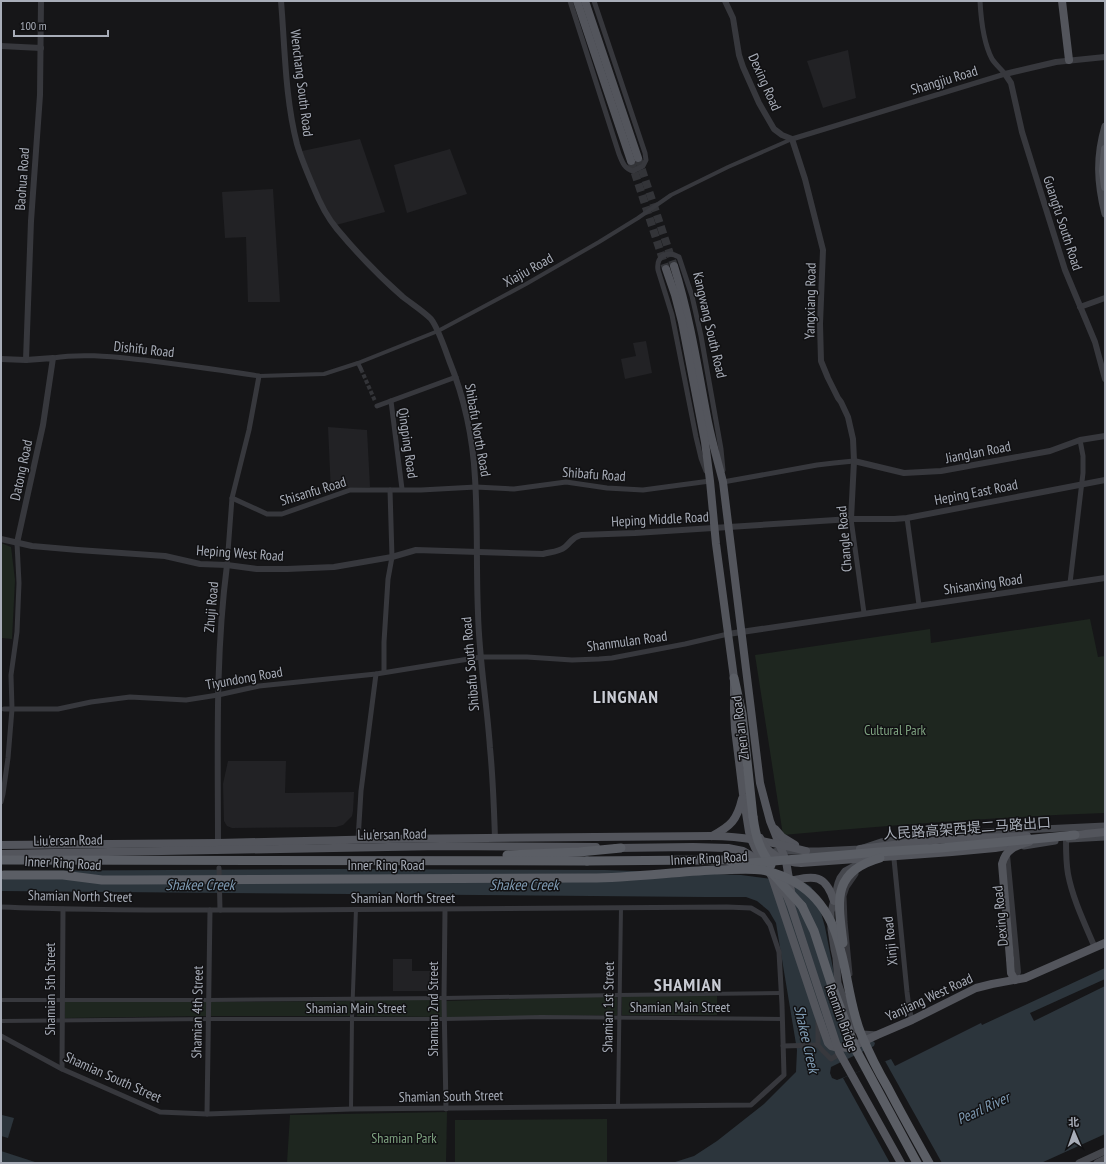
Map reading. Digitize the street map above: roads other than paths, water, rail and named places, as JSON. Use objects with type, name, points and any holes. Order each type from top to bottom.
[{"type":"highway","points":[[734,678],[742,714],[756,836],[762,851],[775,871],[795,893],[802,906]]},
{"type":"highway","points":[[650,876],[735,864],[941,848],[1076,835]]},
{"type":"highway","points":[[422,860],[567,853],[622,848]]},
{"type":"highway","points":[[850,996],[840,913],[840,894],[844,882],[852,872],[861,865],[880,859]]},
{"type":"highway","name":"Inner Ring Road","points":[[1,860],[717,860],[753,865],[766,869],[774,874],[802,906],[814,931],[831,983],[855,1045],[871,1079],[917,1163]]},
{"type":"highway","name":"Inner Ring Road","points":[[1,875],[63,875],[102,880],[129,880],[572,879],[619,878],[707,871],[754,870],[779,874],[794,882],[815,898],[832,922],[841,950],[858,1028],[867,1048],[929,1163]]},
{"type":"main road","points":[[577,1],[635,160],[585,1]]},
{"type":"main road","points":[[1062,1],[1069,60]]},
{"type":"main road","points":[[1105,126],[1099,149],[1098,161],[1102,180],[1105,214]]},
{"type":"main road","points":[[1105,150],[1103,171],[1105,187]]},
{"type":"main road","name":"Kangwang South Road","points":[[728,634],[714,528],[705,442],[670,267],[689,319],[711,436],[723,482],[741,632]]},
{"type":"main road","name":"Zhen'an Road","points":[[741,632],[758,772],[762,794],[779,849]]},
{"type":"main road","name":"Zhen'an Road","points":[[728,634],[734,678],[734,710],[743,794],[750,839]]},
{"type":"main road","points":[[711,836],[726,828],[733,821],[738,812],[743,794]]},
{"type":"main road","points":[[753,817],[759,836],[766,848],[774,855],[795,863],[880,859],[996,848],[1076,835],[1105,832]]},
{"type":"main road","points":[[770,821],[782,837],[806,851],[907,848],[991,841],[1034,830]]},
{"type":"main road","points":[[860,849],[874,844],[901,839],[999,831],[1105,826]]},
{"type":"main road","name":"人民路高架西堤二马路出口","points":[[860,849],[935,840],[1076,835]]},
{"type":"main road","points":[[691,836],[691,847]]},
{"type":"main road","name":"Liu'ersan Road","points":[[1,845],[727,836],[750,839],[779,849],[806,851]]},
{"type":"main road","points":[[834,901],[838,883],[845,871],[860,864],[880,859],[894,859],[1105,837]]},
{"type":"main road","points":[[750,839],[772,878]]},
{"type":"main road","points":[[991,841],[1006,848]]},
{"type":"main road","points":[[1015,980],[1011,973],[1002,864],[1009,851],[1017,846],[1029,842]]},
{"type":"main road","name":"Liu'ersan Road","points":[[1,854],[441,846],[728,848],[743,851],[758,860],[772,878]]},
{"type":"main road","points":[[772,878],[769,856],[779,849]]},
{"type":"main road","name":"Renmin Bridge","points":[[779,849],[788,869],[792,895],[803,933],[839,1042],[850,1066],[868,1095],[905,1163]]},
{"type":"main road","points":[[789,881],[812,877],[823,882],[831,891],[834,901],[838,932],[838,948],[836,958],[838,983],[851,1020],[856,1029],[862,1034],[877,1035]]},
{"type":"main road","name":"Renmin Bridge","points":[[772,878],[777,887],[787,896],[791,906],[839,1052],[901,1163]]},
{"type":"main road","points":[[777,887],[816,1012],[828,1043],[835,1047],[855,1045]]},
{"type":"main road","name":"Yanjiang West Road","points":[[855,1045],[912,1020],[976,988],[1032,975],[1105,943]]},
{"type":"main road","points":[[1079,1163],[1105,1151]]},
{"type":"main road","points":[[1097,1163],[1105,1159]]},
{"type":"street","name":"Baohua Road","points":[[26,360],[31,221],[39,106],[41,1]]},
{"type":"street","name":"Wenchang South Road","points":[[281,1],[286,70],[293,124],[301,157],[320,202],[336,228],[359,254],[402,296],[431,319],[438,332]]},
{"type":"street","points":[[570,1],[619,154],[626,167],[633,171],[643,166],[646,160],[645,153],[594,1]]},
{"type":"street","name":"Dexing Road","points":[[725,1],[733,18],[739,55],[754,92],[774,129],[782,135],[792,139]]},
{"type":"street","points":[[980,1],[981,19],[992,60],[1005,74]]},
{"type":"street","points":[[1,46],[41,48]]},
{"type":"street","name":"Shangjiu Road","points":[[792,139],[1005,74],[1056,62],[1105,57]]},
{"type":"street","name":"Guangfu South Road","points":[[1005,74],[1011,83],[1022,132],[1065,270],[1096,342],[1105,378]]},
{"type":"street","name":"Xiajiu Road","points":[[259,376],[324,374],[358,363],[438,332],[592,246],[638,218],[671,194],[728,166],[792,139]]},
{"type":"street","name":"Yangxiang Road","points":[[792,139],[805,179],[823,250],[820,324],[822,361],[828,378],[848,417],[853,439],[854,461]]},
{"type":"street","name":"Kangwang South Road","points":[[710,482],[699,449],[672,315],[658,270],[658,263],[660,259],[667,254],[676,255],[681,260],[697,315],[721,449],[723,482]]},
{"type":"street","points":[[1080,307],[1105,298]]},
{"type":"street","name":"Shibafu North Road","points":[[438,332],[456,377],[464,405],[471,442],[476,487]]},
{"type":"street","name":"Dishifu Road","points":[[1,359],[26,360],[68,356],[106,357],[191,366],[259,376]]},
{"type":"street","name":"Datong Road","points":[[1,802],[8,758],[12,709],[11,675],[18,632],[18,543],[43,425],[54,358]]},
{"type":"street","points":[[358,363],[360,369]]},
{"type":"street","name":"Zhuji Road","points":[[218,843],[218,695],[222,612],[232,498],[250,430],[259,376]]},
{"type":"street","points":[[376,403],[391,401],[456,377]]},
{"type":"street","name":"Qingping Road","points":[[391,401],[402,489]]},
{"type":"street","name":"Jianglan Road","points":[[854,461],[904,473],[941,471],[1050,451],[1080,440],[1105,436]]},
{"type":"street","points":[[1070,583],[1083,456],[1080,440]]},
{"type":"street","points":[[723,482],[822,464],[854,461]]},
{"type":"street","name":"Changle Road","points":[[854,461],[851,519],[864,614]]},
{"type":"street","name":"Heping East Road","points":[[851,519],[907,518],[1105,480]]},
{"type":"street","name":"Shibafu Road","points":[[476,487],[522,489],[566,482],[607,488],[643,490],[710,482]]},
{"type":"street","name":"Shisanfu Road","points":[[232,498],[267,514],[282,514],[350,490],[420,490],[476,487]]},
{"type":"street","name":"Shibafu South Road","points":[[476,487],[480,657],[490,748],[495,838]]},
{"type":"street","points":[[384,672],[384,642],[388,579],[392,557],[390,490]]},
{"type":"street","points":[[907,518],[919,605]]},
{"type":"street","name":"Heping Middle Road","points":[[477,553],[543,554],[555,552],[564,548],[574,537],[581,535],[635,534],[851,519]]},
{"type":"street","name":"Heping West Road","points":[[1,539],[18,543],[63,549],[165,556],[200,564],[227,565],[257,569],[334,566],[392,557],[416,550],[477,553]]},
{"type":"street","name":"Shisanxing Road","points":[[864,614],[1105,578]]},
{"type":"street","points":[[728,634],[864,614]]},
{"type":"street","name":"Shanmulan Road","points":[[480,657],[527,657],[572,660],[612,658],[728,634]]},
{"type":"street","name":"Tiyundong Road","points":[[4,709],[58,709],[91,702],[130,697],[186,700],[259,686],[376,674],[480,657]]},
{"type":"street","points":[[358,840],[361,791],[376,674]]},
{"type":"street","points":[[1066,840],[1067,866],[1070,884],[1095,948]]},
{"type":"street","name":"Dexing Road","points":[[1006,848],[1018,972],[1015,980]]},
{"type":"street","points":[[877,1035],[867,1032],[863,1028],[856,1006],[849,965],[844,901],[846,891],[857,873],[880,859]]},
{"type":"street","name":"Xinji Road","points":[[894,859],[906,992],[912,1020]]},
{"type":"street","points":[[219,869],[220,910]]},
{"type":"street","name":"Shamian North Street","points":[[1,907],[210,910],[751,908],[763,915],[770,925],[779,952]]},
{"type":"street","name":"Shamian 1st Street","points":[[618,1106],[620,908]]},
{"type":"street","name":"Shamian 5th Street","points":[[62,1069],[63,909]]},
{"type":"street","points":[[351,1109],[352,1018],[354,999],[356,909]]},
{"type":"street","name":"Shamian 4th Street","points":[[206,1114],[210,910]]},
{"type":"street","name":"Shamian 2nd Street","points":[[445,910],[444,1019],[446,1109]]},
{"type":"street","name":"Shamian South Street","points":[[1,1036],[62,1069],[160,1112],[206,1114],[351,1109],[751,1104],[784,1076],[785,1046],[782,1019],[779,952]]},
{"type":"street","name":"Shamian Main Street","points":[[1,1000],[354,999],[620,994],[781,994]]},
{"type":"street","points":[[816,1012],[818,1045],[831,1059],[855,1045]]},
{"type":"street","name":"Shamian Main Street","points":[[1,1021],[352,1018],[444,1019],[541,1017],[782,1019]]},
{"type":"street","points":[[785,1046],[818,1045]]},
{"type":"water","points":[[332,869],[605,870],[741,875],[805,883],[811,887],[816,895],[825,927],[837,989],[856,1040],[873,1041],[875,1043],[874,1046],[831,1067],[830,1073],[832,1078],[837,1080],[891,1059],[895,1066],[981,1023],[982,1025],[1105,968],[1105,1134],[1041,1163],[672,1163],[694,1156],[717,1141],[764,1104],[796,1072],[797,1050],[776,923],[769,911],[757,901],[746,897],[1,891],[1,871]]},
{"type":"water","points":[[2,1115],[14,1118],[8,1138],[1,1136]]},
{"type":"water","points":[[1,1151],[38,1163],[1,1163]]},
{"type":"tunnel","points":[[638,158],[674,266]]},
{"type":"tunnel","points":[[631,161],[666,269]]},
{"type":"tunnel","points":[[361,369],[375,401]]},
{"type":"district","name":"LINGNAN","points":[[626,696]]},
{"type":"district","name":"SHAMIAN","points":[[688,984]]},
{"type":"park label","name":"Cultural Park","points":[[895,730]]},
{"type":"park label","name":"Shamian Park","points":[[404,1138]]},
{"type":"water label","name":"Shakee Creek","points":[[200,884]]},
{"type":"water label","name":"Shakee Creek","points":[[524,884]]},
{"type":"water label","name":"Shakee Creek","points":[[807,1039]]},
{"type":"water label","name":"Pearl River","points":[[983,1108]]}]
